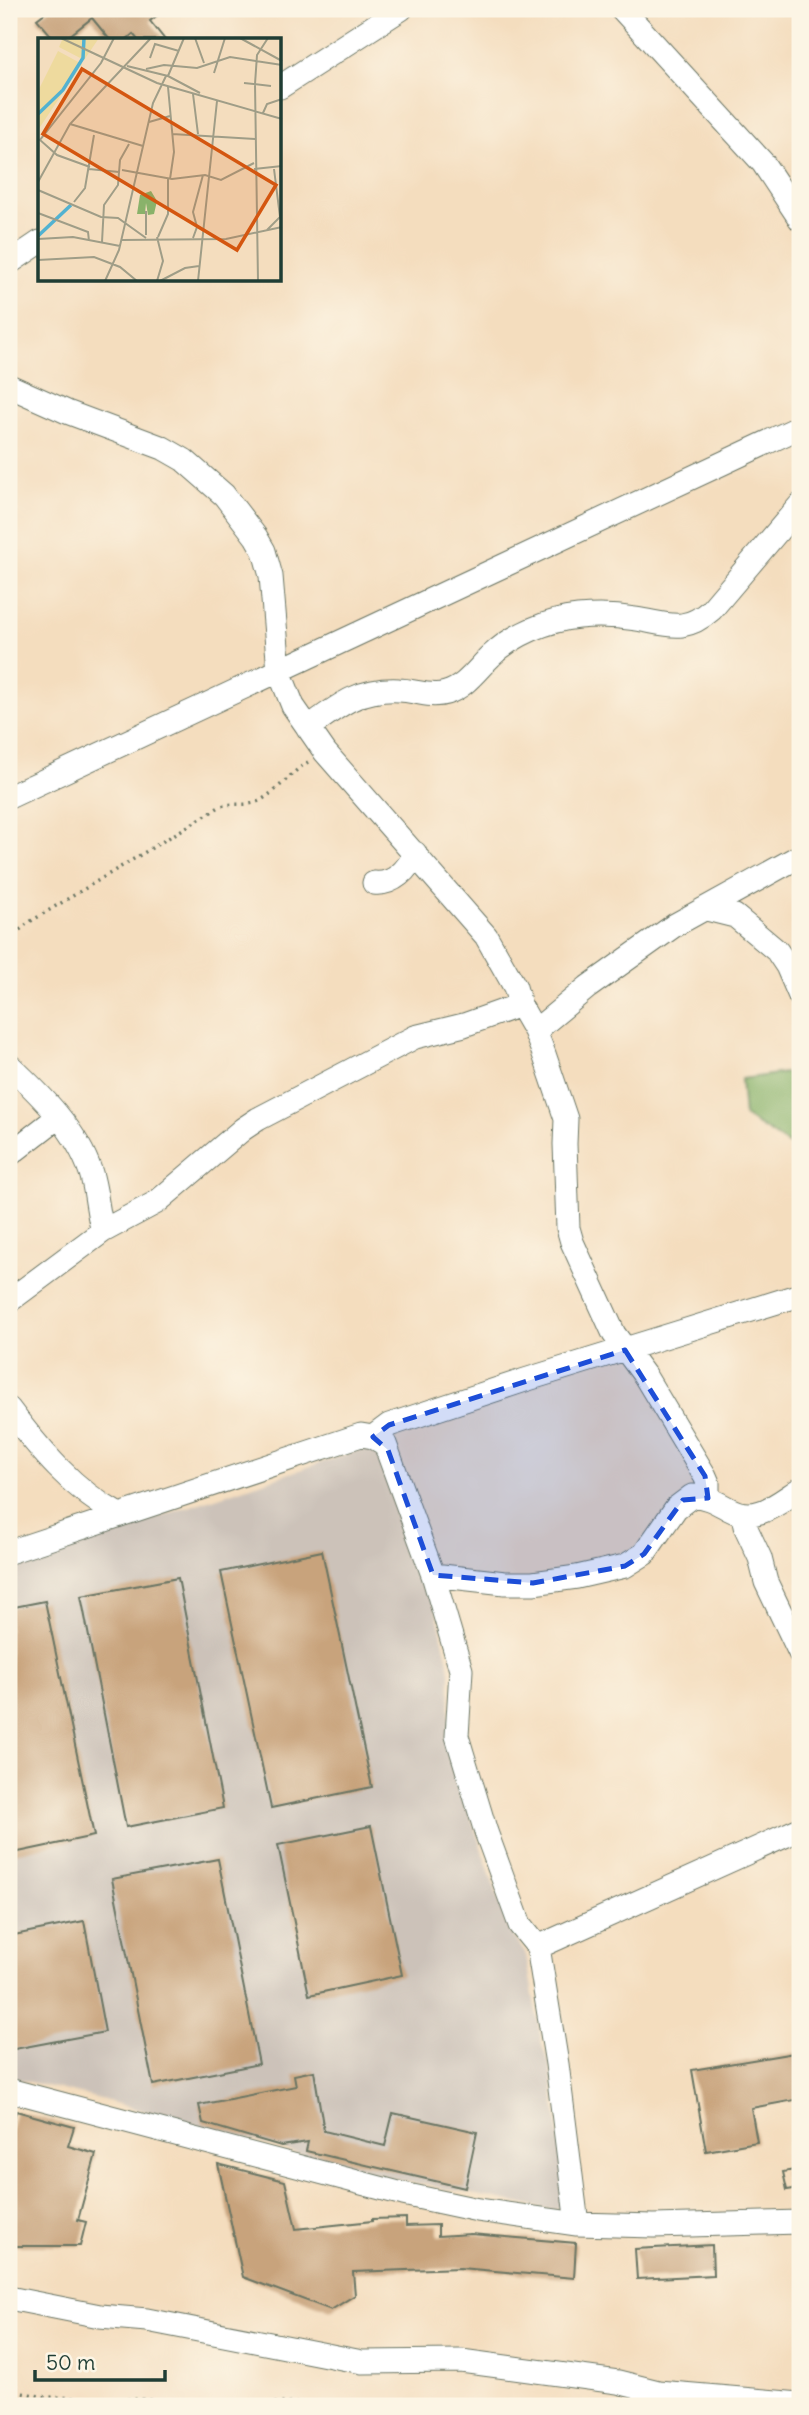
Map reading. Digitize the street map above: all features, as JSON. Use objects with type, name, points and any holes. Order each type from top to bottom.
[{"type":"street","points":[[282,86],[401,9]]},
{"type":"street","points":[[622,9],[763,163],[800,219]]},
{"type":"street","points":[[9,262],[38,243]]},
{"type":"street","points":[[9,386],[77,416],[163,448],[184,460],[224,495],[264,551],[271,576],[279,671],[293,706],[324,752],[486,936],[508,971],[520,1005],[535,1031],[566,1119],[568,1228],[572,1242],[605,1318],[662,1402],[705,1476],[708,1498]]},
{"type":"street","points":[[9,797],[800,427]]},
{"type":"street","points":[[308,728],[344,702],[365,692],[400,690],[430,695],[445,694],[462,685],[492,654],[507,643],[552,622],[576,617],[603,617],[637,619],[677,626],[700,620],[800,505]]},
{"type":"street","points":[[374,883],[383,884],[391,880],[411,863],[415,853]]},
{"type":"street","points":[[535,1031],[631,955],[675,925],[800,856]]},
{"type":"street","points":[[707,909],[735,915],[777,951],[800,996]]},
{"type":"street","points":[[9,1301],[103,1231],[157,1202],[258,1119],[415,1037],[464,1025],[520,1005]]},
{"type":"street","points":[[9,1065],[45,1101],[84,1155],[91,1174],[103,1231]]},
{"type":"street","points":[[9,1155],[58,1117]]},
{"type":"street","points":[[373,1437],[389,1425],[800,1295]]},
{"type":"street","points":[[9,1409],[54,1464],[103,1507],[119,1515]]},
{"type":"street","points":[[9,1552],[361,1435],[381,1440],[388,1450],[433,1575],[461,1670],[457,1736],[486,1832],[520,1925],[538,1947],[557,2064],[577,2224]]},
{"type":"street","points":[[433,1575],[505,1583],[533,1583],[625,1566],[644,1554],[676,1507],[692,1496],[708,1498],[743,1516],[765,1511],[800,1489]]},
{"type":"street","points":[[743,1516],[760,1558],[766,1582],[800,1653]]},
{"type":"street","points":[[538,1947],[800,1829]]},
{"type":"street","points":[[9,2090],[403,2194],[478,2210],[577,2224],[654,2226],[800,2222]]},
{"type":"street","points":[[9,2298],[100,2316],[147,2320],[362,2362],[461,2361],[618,2382],[657,2392],[800,2404]]},
{"type":"path","points":[[9,939],[28,923],[221,806],[258,802],[294,771],[324,752]]},
{"type":"path","points":[[9,2391],[47,2397],[350,2405],[444,2400],[614,2406]]},
{"type":"highlighted area","points":[[625,1350],[705,1476],[708,1498],[683,1500],[644,1554],[625,1566],[533,1583],[433,1575],[388,1450],[373,1437],[389,1425]]},
{"type":"shaded area","points":[[365,1448],[376,1450],[429,1579],[450,1671],[449,1742],[457,1776],[508,1927],[526,1955],[542,2046],[550,2065],[567,2201],[563,2208],[552,2210],[382,2176],[9,2077],[9,1567]]},
{"type":"green space","points":[[800,1071],[800,1157],[791,1146],[744,1116],[741,1079]]},
{"type":"building","points":[[50,9],[165,9],[150,21],[163,38],[136,38],[133,34],[128,38],[108,38],[92,18],[67,38],[53,38],[37,19]]},
{"type":"building","points":[[322,1551],[372,1787],[271,1808],[221,1572]]},
{"type":"building","points":[[178,1578],[223,1808],[126,1827],[81,1596]]},
{"type":"building","points":[[45,1601],[94,1836],[9,1854],[9,1608]]},
{"type":"building","points":[[371,1826],[402,1975],[309,1995],[278,1845]]},
{"type":"building","points":[[218,1859],[259,2064],[153,2085],[112,1879]]},
{"type":"building","points":[[84,1921],[105,2032],[9,2050],[9,1936]]},
{"type":"building","points":[[800,2052],[800,2099],[751,2108],[757,2142],[706,2151],[692,2070]]},
{"type":"building","points":[[314,2071],[324,2131],[385,2146],[393,2113],[477,2132],[465,2188],[306,2151],[308,2142],[281,2146],[203,2123],[199,2105],[296,2086],[294,2075]]},
{"type":"building","points":[[16,2111],[74,2127],[68,2146],[96,2154],[78,2220],[86,2222],[80,2246],[9,2246],[9,2130]]},
{"type":"building","points":[[218,2164],[285,2181],[296,2229],[372,2219],[406,2218],[406,2226],[438,2225],[438,2236],[471,2234],[576,2243],[574,2278],[460,2268],[353,2272],[355,2295],[331,2310],[243,2277]]},
{"type":"building","points":[[800,2169],[800,2188],[787,2190],[783,2172]]},
{"type":"building","points":[[712,2245],[713,2275],[637,2279],[635,2249]]}]
